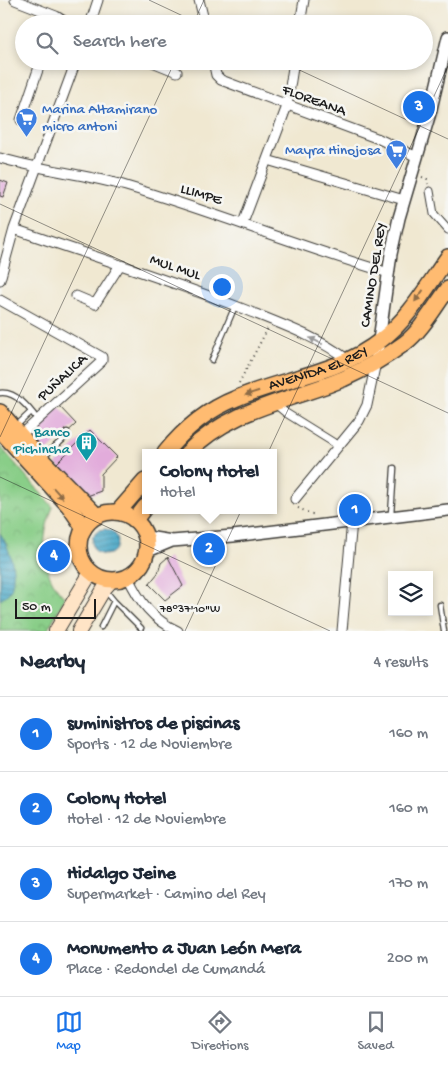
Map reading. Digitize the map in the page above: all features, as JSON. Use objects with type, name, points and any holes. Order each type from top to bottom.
[{"type":"main road","name":"AVENIDA EL REY","points":[[169,449],[188,427],[236,398],[348,360],[378,342],[403,318],[448,257]]},
{"type":"main road","name":"AVENIDA EL REY","points":[[191,449],[199,440],[224,423],[342,379],[376,362],[408,341],[448,290]]},
{"type":"main road","points":[[0,412],[11,431],[84,528]]},
{"type":"main road","points":[[11,431],[96,516]]},
{"type":"main road","points":[[118,512],[142,484]]},
{"type":"main road","points":[[135,520],[142,511]]},
{"type":"main road","points":[[79,631],[108,584],[128,577],[143,564],[147,544],[135,520],[118,512],[96,516],[84,528],[79,548],[83,562],[93,574],[108,584]]},
{"type":"main road","points":[[56,631],[83,585],[93,574]]},
{"type":"street","points":[[15,0],[45,15]]},
{"type":"street","points":[[93,15],[98,0]]},
{"type":"street","points":[[200,0],[203,15]]},
{"type":"street","points":[[302,15],[304,0]]},
{"type":"street","name":"CAMINO DEL REY","points":[[296,499],[359,421],[367,404],[376,362],[391,254],[404,200],[430,113],[448,38]]},
{"type":"street","points":[[21,120],[38,70]]},
{"type":"street","points":[[0,280],[14,229],[35,168],[73,70]]},
{"type":"street","points":[[172,70],[177,72]]},
{"type":"street","name":"FLOREANA","points":[[216,70],[218,78],[287,106],[379,139],[417,157]]},
{"type":"street","points":[[243,223],[287,106],[293,70]]},
{"type":"street","name":"LLIMPE","points":[[0,158],[35,168],[124,185],[243,223],[342,259],[389,273]]},
{"type":"street","points":[[267,160],[404,200]]},
{"type":"street","points":[[430,190],[434,214],[448,230]]},
{"type":"street","name":"MUL MUL","points":[[14,229],[272,320],[334,349],[348,360]]},
{"type":"street","points":[[76,296],[95,304],[120,265]]},
{"type":"street","name":"PUÑALICA","points":[[0,300],[102,357],[102,361],[48,414],[11,431]]},
{"type":"street","points":[[274,403],[286,413],[340,446]]},
{"type":"street","points":[[147,544],[448,510]]},
{"type":"street","points":[[342,631],[352,521]]},
{"type":"street","points":[[128,577],[139,601],[154,616],[178,631]]},
{"type":"lane","points":[[212,360],[235,306]]},
{"type":"lane","points":[[0,393],[6,393],[16,398],[38,420]]},
{"type":"lane","points":[[11,431],[31,412]]},
{"type":"lane","points":[[41,459],[67,436],[67,432]]},
{"type":"lane","points":[[391,516],[394,468]]},
{"type":"lane","points":[[108,584],[114,601],[142,628]]},
{"type":"lane","points":[[101,627],[114,601]]},
{"type":"lane","points":[[440,605],[444,631]]},
{"type":"path","points":[[412,172],[427,179],[430,190]]},
{"type":"path","points":[[236,398],[239,382],[272,320]]},
{"type":"path","points":[[296,499],[297,507],[331,523]]},
{"type":"green space","points":[[0,446],[53,507],[44,543],[45,555],[51,578],[65,598],[47,631],[0,631]]},
{"type":"water","points":[[105,529],[114,533],[118,542],[114,551],[105,555],[96,551],[92,542],[96,533]]},
{"type":"water","points":[[0,533],[12,560],[13,582],[10,591],[0,600]]},
{"type":"building","points":[[0,180],[8,183],[3,197],[0,196]]},
{"type":"building","points":[[59,406],[76,424],[45,453],[28,435]]},
{"type":"building","name":"Banco Pichincha","points":[[90,430],[117,457],[101,474],[101,491],[87,496],[56,464]]},
{"type":"building","points":[[168,557],[183,586],[165,600],[149,584],[158,573],[161,563]]},
{"type":"place","name":"Hidalgo Jeine","points":[[419,107]]},
{"type":"place","name":"Marina Altamirano micro antoni","points":[[26,138]]},
{"type":"place","name":"Mayra Hinojosa","points":[[397,170]]},
{"type":"place","name":"Banco Pichincha","points":[[86,461]]},
{"type":"place","name":"suministros de piscinas","points":[[355,510]]},
{"type":"place","name":"Colony Hotel","points":[[209,549]]},
{"type":"place","name":"Monumento a Juan León Mera","points":[[54,556]]}]
